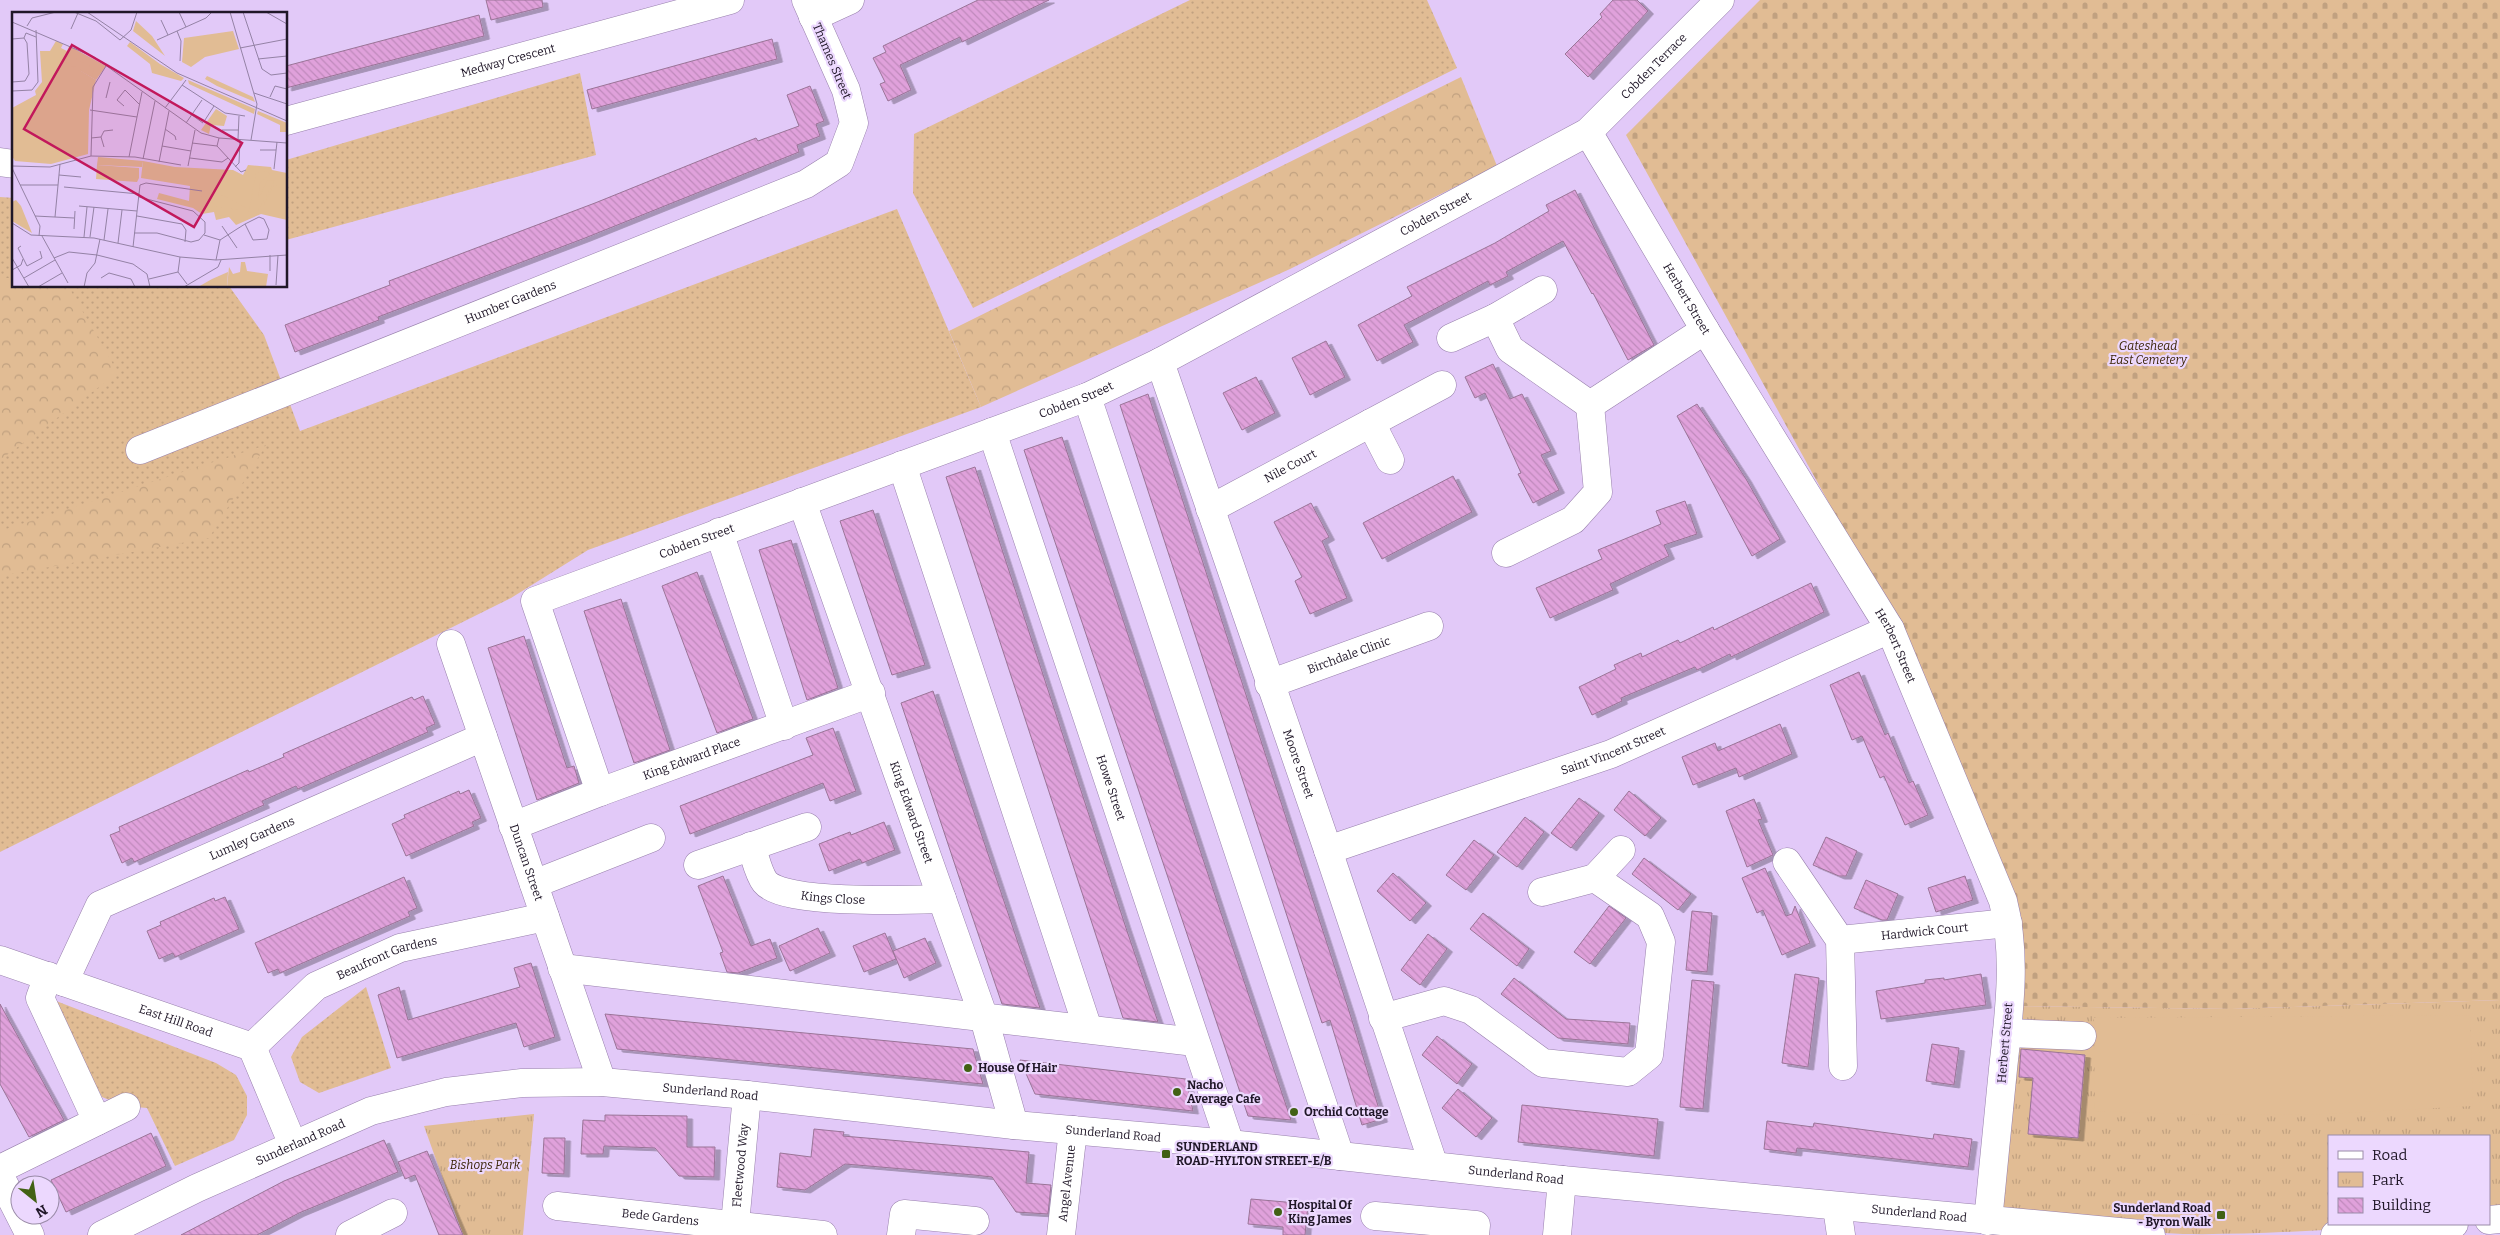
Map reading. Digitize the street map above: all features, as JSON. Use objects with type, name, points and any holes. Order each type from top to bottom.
[{"type":"street","name":"Medway Crescent","points":[[288,120],[730,0]]},
{"type":"street","points":[[810,8],[850,0]]},
{"type":"street","name":"Cobden Terrace","points":[[1588,132],[1720,0]]},
{"type":"street","name":"Thames Street","points":[[810,8],[846,90],[854,123]]},
{"type":"street","name":"Humber Gardens","points":[[140,450],[806,184],[839,163],[854,123]]},
{"type":"street","name":"Herbert Street","points":[[1588,132],[1705,330],[1890,630],[2003,901],[2011,951],[2007,1034],[1988,1221]]},
{"type":"street","name":"Cobden Street","points":[[600,792],[535,601],[1087,398],[1160,362],[1588,132]]},
{"type":"street","points":[[1451,338],[1495,318],[1543,290]]},
{"type":"street","points":[[1495,318],[1510,348],[1590,405],[1598,492],[1573,520],[1506,553]]},
{"type":"street","points":[[1590,405],[1705,330]]},
{"type":"street","name":"Moore Street","points":[[1160,362],[1328,850],[1434,1166]]},
{"type":"street","name":"Nile Court","points":[[1210,509],[1442,385]]},
{"type":"street","points":[[1087,398],[1340,1156]]},
{"type":"street","points":[[1371,423],[1390,460]]},
{"type":"street","name":"Howe Street","points":[[992,432],[1230,1144]]},
{"type":"street","points":[[902,465],[1088,1030]]},
{"type":"street","name":"King Edward Street","points":[[802,502],[984,1018],[1014,1125]]},
{"type":"street","points":[[719,532],[784,726]]},
{"type":"street","name":"Birchdale Clinic","points":[[1270,684],[1429,626]]},
{"type":"street","name":"Saint Vincent Street","points":[[1328,850],[1611,754],[1890,630]]},
{"type":"street","name":"Duncan Street","points":[[451,644],[602,1082]]},
{"type":"street","name":"King Edward Place","points":[[513,826],[600,792],[871,694]]},
{"type":"street","name":"Lumley Gardens","points":[[97,1121],[40,998],[56,979],[100,905],[483,737]]},
{"type":"street","points":[[698,865],[807,827]]},
{"type":"street","points":[[534,884],[651,838]]},
{"type":"street","name":"Kings Close","points":[[751,846],[765,882],[782,893],[888,901],[942,899]]},
{"type":"street","points":[[1542,892],[1595,878],[1621,850]]},
{"type":"street","points":[[1788,862],[1840,940],[1843,1066]]},
{"type":"street","points":[[1383,1018],[1444,1001],[1471,1010],[1543,1063],[1628,1072],[1649,1055],[1661,942],[1650,916],[1595,878]]},
{"type":"street","name":"Beaufront Gardens","points":[[252,1047],[316,986],[400,948],[545,917]]},
{"type":"street","name":"Hardwick Court","points":[[1840,940],[2008,924]]},
{"type":"street","name":"East Hill Road","points":[[0,960],[252,1047]]},
{"type":"street","points":[[562,968],[1195,1042]]},
{"type":"street","points":[[2007,1034],[2082,1036]]},
{"type":"street","points":[[252,1047],[293,1145]]},
{"type":"street","name":"Sunderland Road","points":[[102,1235],[197,1188],[371,1111],[446,1092],[522,1083],[602,1082],[747,1095],[1014,1125],[1230,1144],[1562,1180],[2151,1235]]},
{"type":"street","name":"Fleetwood Way","points":[[735,1231],[747,1095]]},
{"type":"street","points":[[0,1169],[126,1107]]},
{"type":"street","name":"Angel Avenue","points":[[1061,1235],[1073,1130]]},
{"type":"street","points":[[0,1176],[30,1235]]},
{"type":"street","points":[[1557,1235],[1562,1180]]},
{"type":"street","name":"Bede Gardens","points":[[557,1206],[735,1231],[823,1235]]},
{"type":"street","points":[[1837,1207],[1840,1235]]},
{"type":"street","points":[[350,1235],[393,1212]]},
{"type":"street","points":[[1375,1216],[1476,1225],[1475,1235]]},
{"type":"street","points":[[903,1224],[975,1221]]},
{"type":"street","points":[[2335,1235],[2445,1228]]},
{"type":"green space","points":[[1190,0],[1427,0],[1457,68],[973,308],[913,193],[914,134]]},
{"type":"green space","name":"Gateshead East Cemetery","points":[[1760,0],[2500,0],[2500,1000],[2232,1009],[2012,1006],[2017,949],[1900,632],[1626,135]]},
{"type":"green space","points":[[580,73],[596,155],[288,239],[288,159]]},
{"type":"green space","points":[[1461,77],[1497,166],[1290,269],[981,407],[949,331]]},
{"type":"green space","points":[[0,197],[12,198],[12,288],[230,288],[264,335],[300,431],[897,209],[981,407],[588,550],[511,598],[0,852]]},
{"type":"green space","points":[[0,278],[12,278],[12,288],[69,288],[118,373],[0,460]]},
{"type":"green space","points":[[266,445],[209,538],[0,576],[0,531]]},
{"type":"green space","points":[[366,987],[391,1068],[319,1093],[300,1082],[291,1057],[302,1037]]},
{"type":"green space","points":[[51,999],[216,1063],[236,1075],[247,1096],[247,1115],[234,1140],[175,1166],[147,1108],[124,1106],[102,1097]]},
{"type":"green space","points":[[2500,1000],[2500,1214],[2490,1215],[2490,1135],[2328,1135],[2328,1225],[2389,1225],[2293,1232],[2183,1234],[2112,1229],[1994,1216],[2012,1006],[2232,1009]]},
{"type":"green space","points":[[2470,1015],[2473,1106],[2326,1114],[2202,1115],[2095,1111],[2094,1018]]},
{"type":"green space","name":"Bishops Park","points":[[534,1114],[523,1235],[463,1235],[424,1126]]},
{"type":"building","points":[[486,0],[542,0],[543,7],[491,20]]},
{"type":"building","points":[[978,0],[1049,0],[962,42],[960,37],[900,65],[911,90],[888,101],[880,84],[885,82],[873,58],[886,52],[883,46]]},
{"type":"building","points":[[1613,0],[1637,0],[1648,11],[1588,77],[1565,54],[1602,17],[1600,14]]},
{"type":"building","points":[[479,15],[484,36],[288,87],[288,65]]},
{"type":"building","points":[[772,39],[777,59],[592,109],[587,90]]},
{"type":"building","points":[[810,86],[824,121],[816,124],[820,136],[797,145],[799,152],[585,238],[378,317],[379,320],[295,352],[285,325],[390,285],[389,281],[595,203],[756,138],[758,141],[799,126],[787,95]]},
{"type":"building","points":[[1575,190],[1654,345],[1628,360],[1563,241],[1506,272],[1508,276],[1490,285],[1488,281],[1404,325],[1413,342],[1377,361],[1358,325],[1412,296],[1407,287],[1495,243],[1549,211],[1546,205]]},
{"type":"building","points":[[1326,341],[1345,377],[1310,395],[1292,358]]},
{"type":"building","points":[[1493,364],[1510,399],[1522,394],[1551,451],[1541,455],[1559,490],[1533,503],[1518,474],[1521,473],[1485,393],[1475,398],[1465,377]]},
{"type":"building","points":[[1256,377],[1275,413],[1242,430],[1223,393]]},
{"type":"building","points":[[1148,394],[1350,1014],[1382,1119],[1362,1125],[1330,1020],[1322,1023],[1120,405]]},
{"type":"building","points":[[1697,404],[1746,479],[1780,539],[1752,556],[1677,416]]},
{"type":"building","points":[[1062,437],[1291,1120],[1248,1116],[1024,450]]},
{"type":"building","points":[[975,467],[1158,1022],[1123,1018],[946,477]]},
{"type":"building","points":[[1453,476],[1472,512],[1382,559],[1363,523]]},
{"type":"building","points":[[1685,501],[1697,534],[1664,545],[1669,556],[1610,584],[1613,590],[1550,618],[1536,588],[1602,559],[1598,550],[1661,524],[1656,511]]},
{"type":"building","points":[[1311,503],[1329,537],[1322,541],[1347,598],[1310,614],[1295,581],[1302,577],[1274,522]]},
{"type":"building","points":[[873,510],[925,665],[892,675],[840,521]]},
{"type":"building","points":[[791,540],[838,688],[807,700],[759,550]]},
{"type":"building","points":[[697,572],[753,719],[717,733],[662,586]]},
{"type":"building","points":[[1811,583],[1824,612],[1731,657],[1730,654],[1697,670],[1695,667],[1621,698],[1622,701],[1592,715],[1579,687],[1616,669],[1614,665],[1641,653],[1642,657],[1678,640],[1680,643],[1713,627],[1714,630]]},
{"type":"building","points":[[621,599],[670,750],[634,763],[584,611]]},
{"type":"building","points":[[524,636],[567,768],[574,766],[579,783],[537,800],[488,648]]},
{"type":"building","points":[[1859,672],[1885,735],[1888,733],[1909,783],[1913,781],[1928,815],[1905,825],[1884,776],[1880,778],[1862,736],[1852,740],[1830,685]]},
{"type":"building","points":[[933,691],[1040,1008],[1002,1004],[966,898],[901,703]]},
{"type":"building","points":[[423,696],[435,724],[426,728],[428,732],[298,789],[296,786],[262,801],[264,805],[134,862],[132,858],[122,863],[110,835],[120,831],[119,827],[248,770],[249,772],[284,757],[283,754],[412,697],[414,700]]},
{"type":"building","points":[[1780,724],[1792,754],[1739,777],[1736,768],[1693,785],[1682,757],[1715,743],[1718,751]]},
{"type":"building","points":[[833,728],[856,791],[830,801],[823,783],[690,834],[680,806],[813,755],[806,738]]},
{"type":"building","points":[[469,790],[481,818],[472,822],[474,826],[406,856],[392,824],[405,818],[404,815],[459,791],[460,794]]},
{"type":"building","points":[[1629,791],[1661,818],[1645,836],[1614,810]]},
{"type":"building","points":[[1579,798],[1599,813],[1571,848],[1551,833]]},
{"type":"building","points":[[1754,799],[1762,819],[1758,820],[1773,855],[1747,867],[1726,811]]},
{"type":"building","points":[[1525,817],[1544,832],[1517,867],[1497,852]]},
{"type":"building","points":[[884,822],[895,850],[862,863],[860,859],[829,871],[819,844],[850,832],[851,835]]},
{"type":"building","points":[[1826,837],[1857,851],[1846,876],[1839,876],[1813,865]]},
{"type":"building","points":[[1474,840],[1494,855],[1466,890],[1446,875]]},
{"type":"building","points":[[1644,858],[1691,894],[1678,910],[1632,874]]},
{"type":"building","points":[[1765,868],[1786,916],[1792,914],[1795,906],[1810,943],[1782,955],[1763,910],[1757,913],[1742,878]]},
{"type":"building","points":[[1393,873],[1426,903],[1410,921],[1377,891]]},
{"type":"building","points":[[723,876],[751,946],[770,939],[777,958],[738,973],[727,972],[720,953],[723,952],[698,886]]},
{"type":"building","points":[[1965,876],[1973,900],[1936,912],[1928,888]]},
{"type":"building","points":[[404,877],[417,908],[408,912],[410,916],[280,973],[278,969],[268,973],[255,943]]},
{"type":"building","points":[[1866,880],[1898,894],[1887,920],[1882,920],[1854,908]]},
{"type":"building","points":[[225,897],[239,929],[175,957],[173,953],[159,959],[147,931],[161,925],[160,922],[214,898],[215,901]]},
{"type":"building","points":[[1609,906],[1626,918],[1590,964],[1574,952]]},
{"type":"building","points":[[1692,911],[1712,913],[1707,972],[1686,970]]},
{"type":"building","points":[[1483,913],[1529,949],[1517,966],[1470,929]]},
{"type":"building","points":[[818,928],[830,953],[790,971],[779,946]]},
{"type":"building","points":[[885,933],[896,959],[864,972],[853,946]]},
{"type":"building","points":[[1428,934],[1447,949],[1420,985],[1401,970]]},
{"type":"building","points":[[925,938],[936,963],[904,978],[893,951]]},
{"type":"building","points":[[531,963],[555,1037],[524,1047],[516,1023],[397,1058],[378,995],[399,987],[408,1020],[520,987],[514,968]]},
{"type":"building","points":[[1795,974],[1819,978],[1808,1067],[1782,1063]]},
{"type":"building","points":[[1981,974],[1986,1005],[1881,1019],[1876,991],[1925,983],[1925,980],[1944,978],[1944,980]]},
{"type":"building","points":[[1514,978],[1566,1019],[1630,1023],[1628,1044],[1558,1038],[1501,994]]},
{"type":"building","points":[[1692,980],[1714,982],[1703,1109],[1680,1107]]},
{"type":"building","points":[[0,1004],[64,1120],[29,1137],[0,1084]]},
{"type":"building","points":[[605,1014],[973,1049],[983,1084],[617,1049]]},
{"type":"building","points":[[1437,1036],[1472,1064],[1457,1084],[1422,1055]]},
{"type":"building","points":[[1932,1044],[1959,1048],[1954,1085],[1926,1081]]},
{"type":"building","points":[[2021,1049],[2085,1055],[2078,1138],[2028,1134],[2033,1078],[2019,1077]]},
{"type":"building","points":[[1020,1060],[1186,1079],[1193,1111],[1035,1094]]},
{"type":"building","points":[[1458,1089],[1492,1118],[1476,1137],[1442,1108]]},
{"type":"building","points":[[1522,1105],[1658,1119],[1654,1156],[1518,1142]]},
{"type":"building","points":[[605,1115],[687,1116],[687,1147],[715,1147],[714,1177],[679,1176],[655,1148],[604,1146],[603,1154],[581,1154],[583,1120],[605,1121]]},
{"type":"building","points":[[1767,1121],[1813,1127],[1814,1123],[1933,1139],[1934,1134],[1972,1139],[1968,1167],[1797,1148],[1796,1153],[1764,1149]]},
{"type":"building","points":[[814,1129],[844,1132],[843,1136],[1029,1152],[1026,1183],[1051,1185],[1048,1214],[1016,1212],[992,1177],[974,1175],[845,1164],[805,1190],[777,1187],[780,1153],[811,1157]]},
{"type":"building","points":[[151,1133],[166,1166],[66,1212],[60,1199],[60,1176]]},
{"type":"building","points":[[544,1138],[565,1138],[564,1174],[542,1173]]},
{"type":"building","points":[[384,1140],[398,1172],[299,1213],[257,1235],[181,1235],[284,1181]]},
{"type":"building","points":[[427,1151],[463,1235],[439,1235],[415,1175],[405,1179],[398,1162]]},
{"type":"building","name":"Hospital Of King James","points":[[1251,1199],[1308,1204],[1305,1235],[1283,1235],[1283,1227],[1248,1224]]},
{"type":"place","name":"House Of Hair","points":[[968,1068]]},
{"type":"place","name":"Nacho Average Cafe","points":[[1177,1092]]},
{"type":"place","name":"Orchid Cottage","points":[[1294,1112]]},
{"type":"place","name":"SUNDERLAND ROAD-HYLTON STREET-E/B","points":[[1166,1154]]},
{"type":"place","name":"Hospital Of King James","points":[[1278,1212]]},
{"type":"place","name":"Sunderland Road - Byron Walk","points":[[2221,1215]]}]
